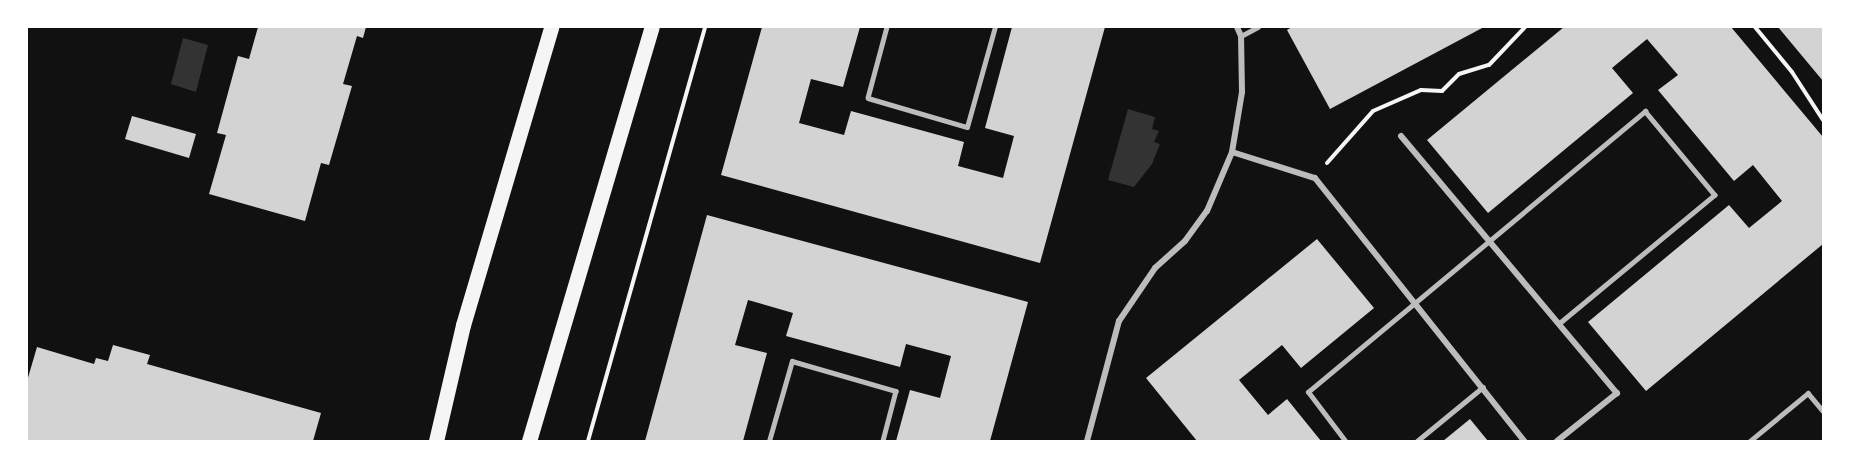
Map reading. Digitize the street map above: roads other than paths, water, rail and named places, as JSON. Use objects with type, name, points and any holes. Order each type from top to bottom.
[{"type":"main road","points":[[436,441],[463,325],[551,27]]},
{"type":"main road","points":[[530,441],[652,27]]},
{"type":"street","points":[[1087,441],[1119,321],[1155,268],[1185,241],[1207,211],[1232,152],[1242,92],[1241,36],[1237,27]]},
{"type":"street","points":[[1401,136],[1617,393],[1557,441]]},
{"type":"street","points":[[1232,152],[1315,178],[1524,441]]},
{"type":"lane","points":[[887,27],[868,98],[967,127],[995,27]]},
{"type":"lane","points":[[1241,36],[1258,27]]},
{"type":"lane","points":[[1345,441],[1308,392],[1413,302],[1645,111],[1715,195],[1560,323]]},
{"type":"lane","points":[[769,441],[792,362],[896,391],[883,441]]},
{"type":"lane","points":[[1416,441],[1483,387]]},
{"type":"lane","points":[[1750,441],[1808,393],[1823,411]]}]
